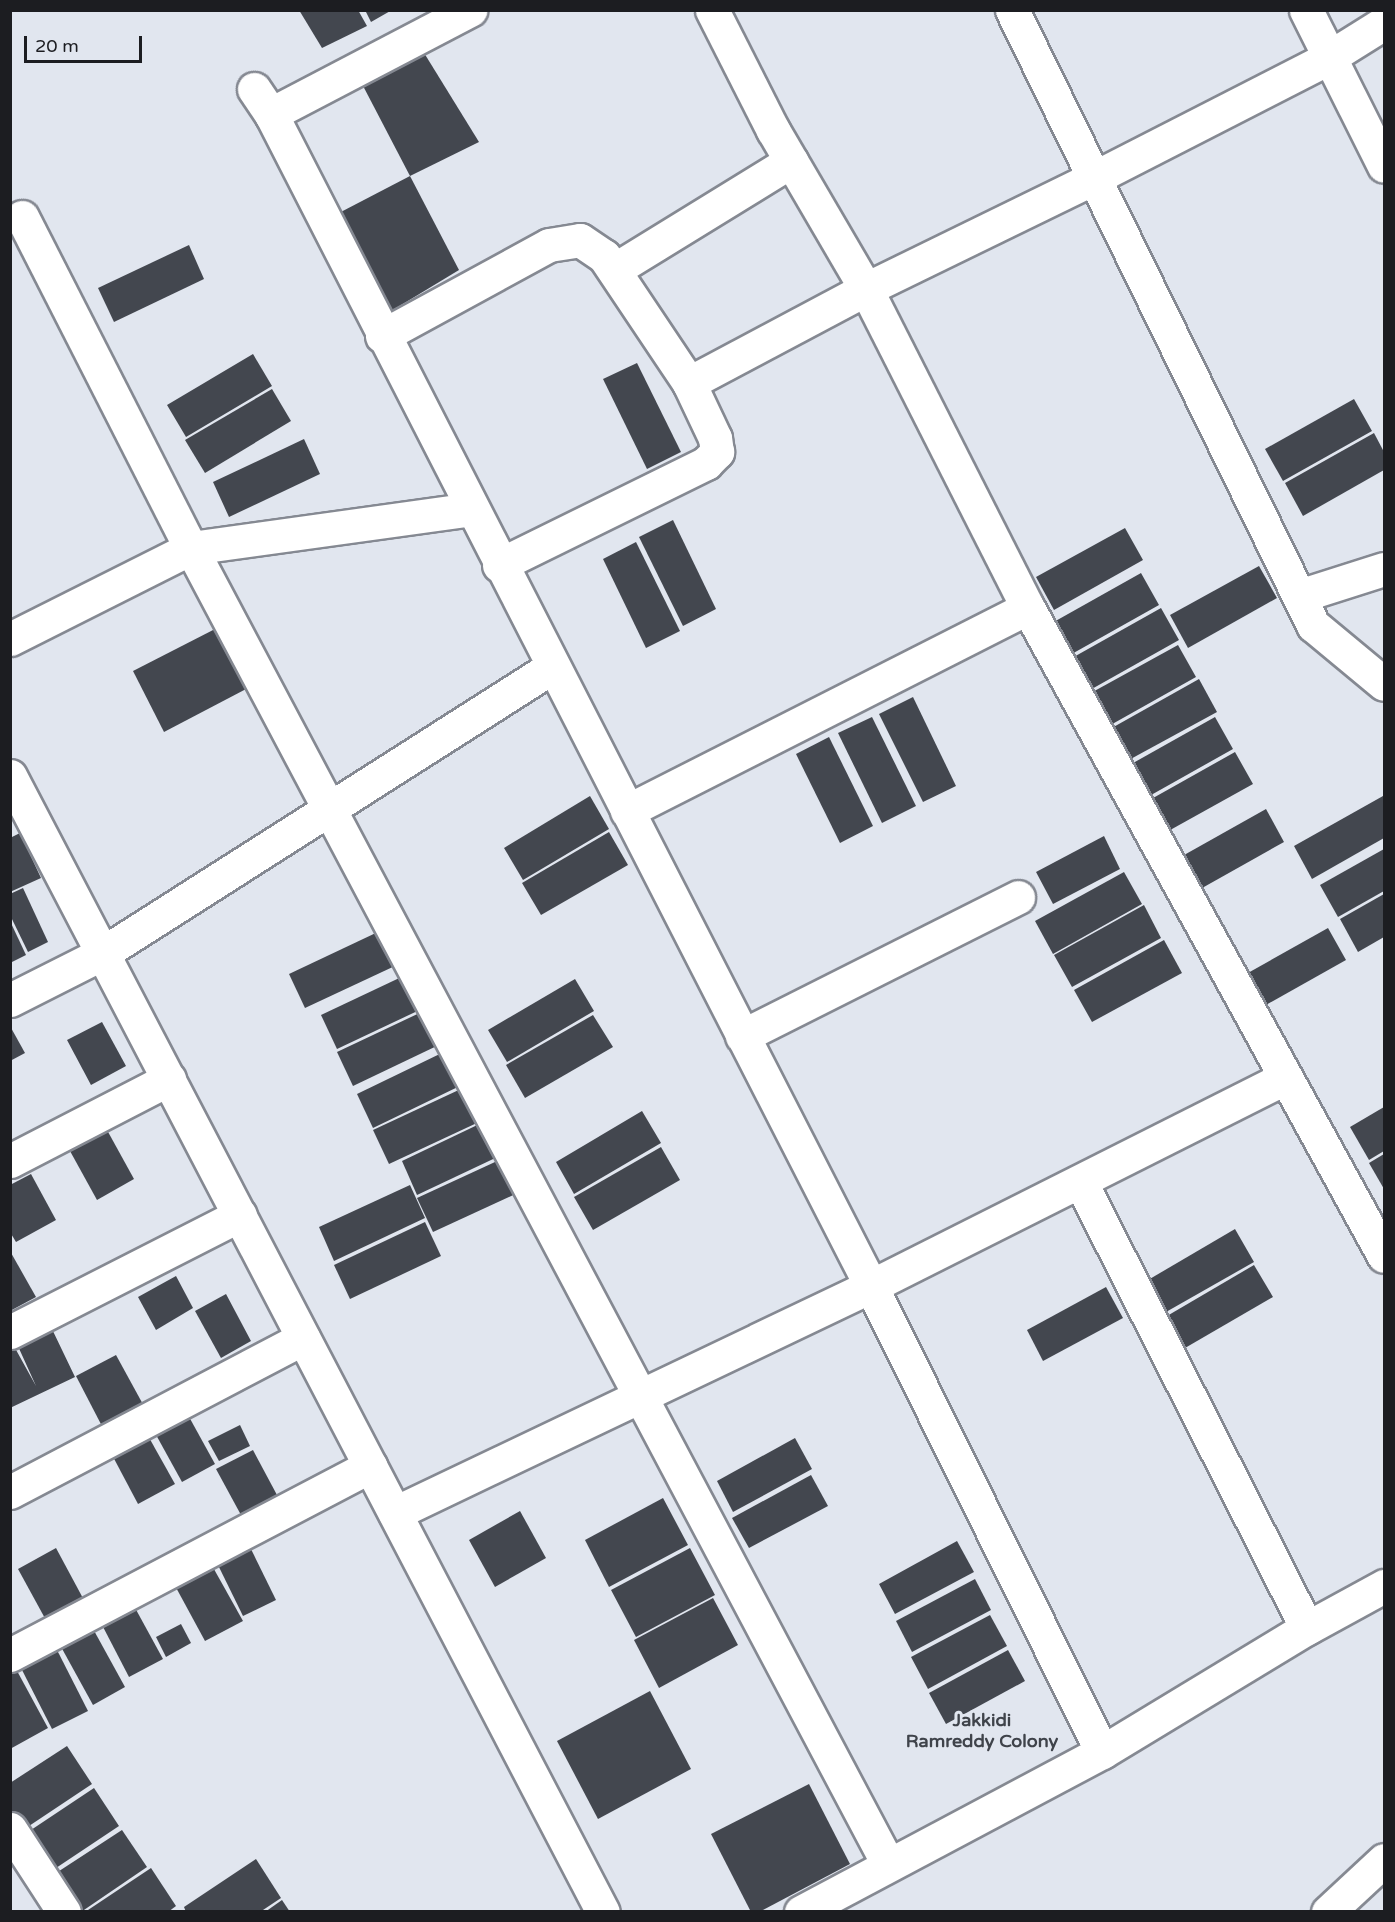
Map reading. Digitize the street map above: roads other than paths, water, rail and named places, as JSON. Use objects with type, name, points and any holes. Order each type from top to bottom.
[{"type":"street","points":[[470,10],[262,102],[871,1286],[1102,1752]]},
{"type":"street","points":[[712,10],[791,161],[866,289],[1028,608],[1384,1256]]},
{"type":"street","points":[[1012,10],[1313,625],[1384,684]]},
{"type":"street","points":[[1306,10],[1384,166]]},
{"type":"street","points":[[689,383],[866,289],[1094,178],[1328,58],[1384,23]]},
{"type":"street","points":[[614,270],[791,161]]},
{"type":"street","points":[[22,217],[191,548],[888,1864]]},
{"type":"street","points":[[382,336],[549,245],[580,240],[604,256],[689,383],[715,438],[717,452],[706,463],[499,565]]},
{"type":"street","points":[[11,637],[191,548],[471,509]]},
{"type":"street","points":[[1299,596],[1384,569]]},
{"type":"street","points":[[627,811],[1028,608]]},
{"type":"street","points":[[10,1000],[103,953],[330,811],[552,667]]},
{"type":"street","points":[[10,776],[21,822],[103,953],[603,1911]]},
{"type":"street","points":[[742,1036],[1018,897]]},
{"type":"street","points":[[395,1513],[871,1286],[1081,1183],[1285,1078]]},
{"type":"street","points":[[10,1161],[169,1079]]},
{"type":"street","points":[[1081,1183],[1307,1628]]},
{"type":"street","points":[[10,1332],[240,1215]]},
{"type":"street","points":[[10,1492],[303,1338]]},
{"type":"street","points":[[10,1655],[370,1466]]},
{"type":"street","points":[[801,1911],[1102,1752],[1307,1628],[1384,1586]]},
{"type":"street","points":[[10,1829],[64,1911]]},
{"type":"street","points":[[1328,1911],[1384,1860]]},
{"type":"district","name":"Jakkidi Ramreddy Colony","points":[[982,1731]]}]
